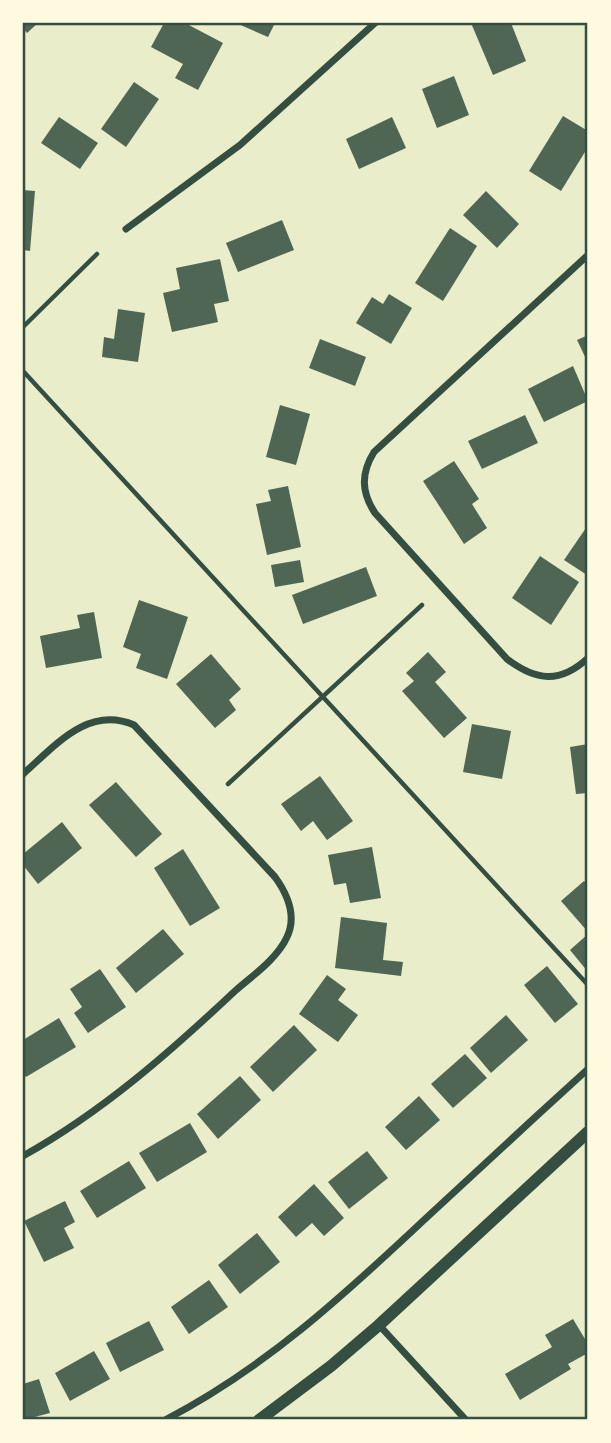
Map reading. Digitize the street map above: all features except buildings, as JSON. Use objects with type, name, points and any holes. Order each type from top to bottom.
[{"type":"street","points":[[126,229],[240,145],[375,23]]},
{"type":"street","points":[[588,255],[374,452],[365,469],[363,481],[368,503],[375,513],[507,659],[533,675],[547,677],[574,670],[588,658]]},
{"type":"street","points":[[23,774],[70,733],[88,722],[112,719],[134,725],[275,877],[288,899],[291,913],[287,937],[272,958],[175,1047],[142,1076],[92,1112],[23,1156]]},
{"type":"street","points":[[166,1420],[258,1365],[294,1336],[366,1274],[588,1069]]},
{"type":"street","points":[[258,1420],[331,1366],[379,1325],[588,1132]]},
{"type":"street","points":[[379,1325],[467,1420]]},
{"type":"path","points":[[23,327],[97,254]]},
{"type":"path","points":[[23,371],[588,985]]},
{"type":"path","points":[[228,784],[422,605]]}]
